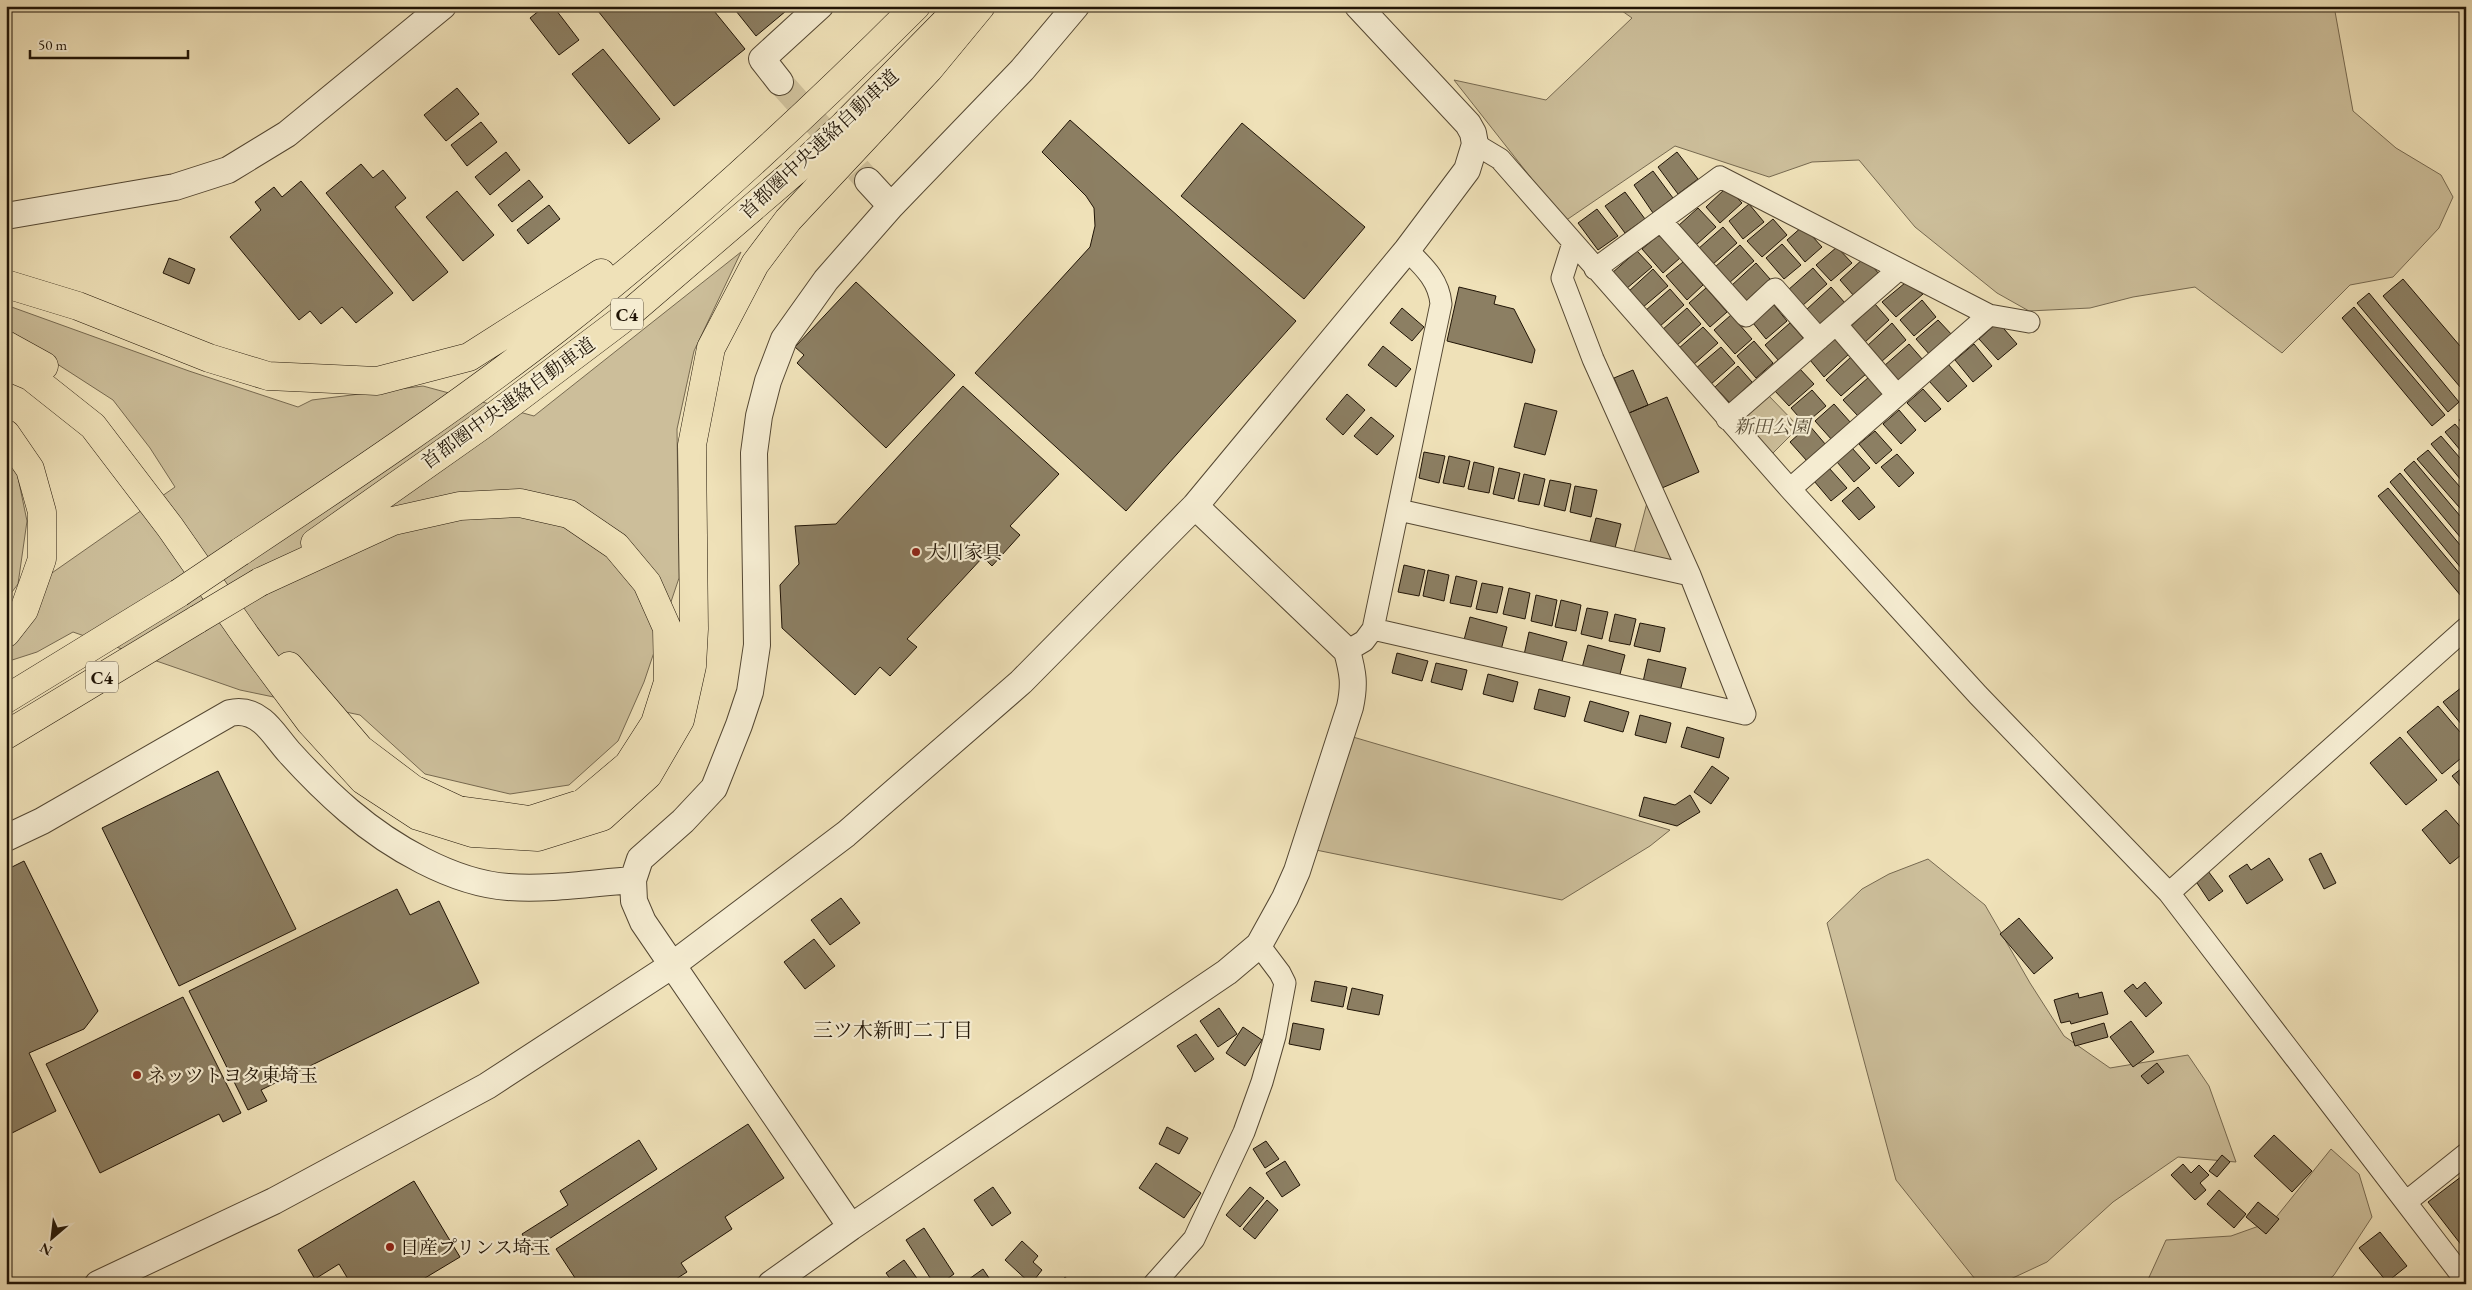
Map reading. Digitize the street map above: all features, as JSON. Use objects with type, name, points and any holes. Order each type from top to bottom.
[{"type":"highway","name":"首都圏中央連絡自動車道","points":[[6,699],[179,593],[240,552],[435,420],[559,327],[696,212],[831,91],[916,6]]},
{"type":"highway","name":"首都圏中央連絡自動車道","points":[[6,734],[260,582],[481,426],[624,318],[794,172],[844,125],[960,6]]},
{"type":"highway","points":[[6,366],[30,376],[93,426],[170,527],[246,636],[310,722],[363,780],[418,816],[472,833],[538,838],[602,817],[648,775],[680,720],[692,666],[694,629],[692,445],[710,348],[755,264],[788,220],[929,69],[981,6]]},
{"type":"highway","points":[[6,284],[78,306],[208,358],[268,376],[376,382],[469,357],[696,212]]},
{"type":"highway","points":[[6,345],[54,372],[98,407],[137,452],[282,657],[360,749],[412,789],[458,810],[530,820],[583,802],[628,764],[655,723],[668,682],[667,628],[647,583],[616,546],[569,514],[520,503],[460,506],[392,521],[260,582]]},
{"type":"highway","points":[[6,434],[30,469],[42,512],[42,559],[24,610],[6,633]]},
{"type":"street","points":[[6,216],[175,187],[228,170],[287,134],[443,6]]},
{"type":"street","points":[[780,82],[762,59],[820,6]]},
{"type":"street","points":[[851,1227],[671,966],[643,922],[634,901],[633,880],[640,859],[683,821],[714,788],[740,724],[750,692],[757,645],[754,453],[759,416],[768,381],[784,338],[826,280],[891,206],[1022,70],[1076,6]]},
{"type":"street","points":[[98,1284],[274,1201],[487,1086],[671,966],[846,834],[1007,695],[1196,506],[1407,250],[1467,170],[1475,144],[1468,124],[1358,6]]},
{"type":"street","points":[[1475,144],[1500,160],[1727,419],[1978,695],[2169,892],[2466,1281]]},
{"type":"street","points":[[1595,269],[1720,177],[1989,315],[2029,322]]},
{"type":"street","points":[[868,181],[891,206]]},
{"type":"street","points":[[1661,221],[1746,316],[1775,289],[1819,339]]},
{"type":"street","points":[[1373,629],[1745,714],[1690,575],[1593,359],[1562,278],[1573,243]]},
{"type":"street","points":[[1347,651],[1364,641],[1373,629],[1441,304],[1436,284],[1428,271],[1407,250]]},
{"type":"street","points":[[1727,419],[1898,270]]},
{"type":"street","points":[[1790,488],[1989,315]]},
{"type":"street","points":[[1836,324],[1897,395]]},
{"type":"street","points":[[771,1284],[851,1227],[1219,978],[1259,946],[1297,871],[1350,707],[1355,685],[1347,651],[1196,506]]},
{"type":"street","points":[[1399,510],[1690,575]]},
{"type":"street","points":[[2169,892],[2463,636]]},
{"type":"street","points":[[6,838],[42,821],[230,713],[240,710],[262,721],[290,753],[348,810],[379,836],[422,860],[464,878],[506,887],[543,887],[633,880]]},
{"type":"street","points":[[1154,1284],[1194,1239],[1244,1132],[1262,1082],[1275,1036],[1284,983],[1280,973],[1259,946]]},
{"type":"street","points":[[2406,1202],[2466,1154]]},
{"type":"green space","points":[[1615,6],[2334,6],[2353,111],[2396,148],[2441,175],[2453,197],[2439,228],[2393,277],[2350,285],[2282,353],[2195,287],[2133,297],[2090,308],[2029,311],[1997,293],[1915,227],[1859,160],[1812,162],[1769,177],[1675,146],[1565,221],[1454,80],[1546,100],[1632,18]]},
{"type":"green space","points":[[741,252],[694,351],[677,429],[679,578],[644,682],[618,741],[569,785],[510,794],[425,774],[360,715],[240,690],[73,632],[37,652],[6,662],[6,605],[175,487],[150,448],[113,400],[6,331],[6,305],[189,371],[298,407],[312,400],[423,386],[534,416]]},
{"type":"green space","name":"新田公園","points":[[1768,395],[1799,427],[1772,454],[1747,427],[1745,416]]},
{"type":"green space","points":[[6,458],[16,468],[27,521],[18,584],[6,600]]},
{"type":"green space","points":[[1648,499],[1676,563],[1634,552]]},
{"type":"green space","points":[[1353,737],[1670,830],[1650,846],[1562,900],[1311,849]]},
{"type":"green space","points":[[1928,859],[1985,905],[2030,983],[2064,1036],[2110,1068],[2188,1055],[2209,1086],[2236,1162],[2178,1157],[2113,1202],[2047,1262],[2000,1284],[1979,1284],[1896,1180],[1827,923],[1862,889],[1889,874]]},
{"type":"green space","points":[[2331,1149],[2359,1174],[2372,1217],[2334,1275],[2324,1284],[2146,1284],[2166,1240],[2231,1236],[2273,1221]]},
{"type":"building","points":[[545,6],[553,6],[579,40],[559,55],[530,18]]},
{"type":"building","points":[[594,6],[710,6],[745,49],[674,106]]},
{"type":"building","points":[[732,6],[792,6],[756,36]]},
{"type":"building","points":[[603,49],[660,119],[629,144],[572,74]]},
{"type":"building","points":[[457,88],[479,114],[446,141],[424,115]]},
{"type":"building","points":[[1070,120],[1296,321],[1126,511],[975,373],[1090,247],[1095,226],[1094,208],[1086,196],[1042,152]]},
{"type":"building","points":[[481,122],[497,142],[467,166],[451,145]]},
{"type":"building","points":[[1242,123],[1365,227],[1304,299],[1181,196]]},
{"type":"building","points":[[506,152],[520,170],[490,195],[475,177]]},
{"type":"building","points":[[1677,152],[1698,179],[1678,194],[1658,167]]},
{"type":"building","points":[[361,164],[373,178],[383,170],[406,198],[395,207],[448,272],[413,301],[326,193]]},
{"type":"building","points":[[1653,171],[1673,198],[1653,213],[1634,185]]},
{"type":"building","points":[[529,180],[543,197],[512,222],[498,205]]},
{"type":"building","points":[[301,181],[393,293],[356,323],[342,307],[321,324],[310,311],[299,320],[230,237],[261,210],[255,202],[274,187],[282,197]]},
{"type":"building","points":[[1727,187],[1742,203],[1720,223],[1706,207]]},
{"type":"building","points":[[457,191],[494,235],[463,261],[426,217]]},
{"type":"building","points":[[1625,192],[1645,219],[1625,233],[1605,206]]},
{"type":"building","points":[[1749,204],[1764,222],[1743,239],[1729,221]]},
{"type":"building","points":[[549,205],[560,219],[528,244],[517,230]]},
{"type":"building","points":[[1698,208],[1716,227],[1696,245],[1678,226]]},
{"type":"building","points":[[1597,209],[1618,236],[1598,250],[1578,223]]},
{"type":"building","points":[[1773,219],[1787,235],[1762,257],[1747,241]]},
{"type":"building","points":[[1803,226],[1822,247],[1805,262],[1787,240]]},
{"type":"building","points":[[1723,227],[1737,243],[1712,265],[1698,249]]},
{"type":"building","points":[[1659,235],[1680,258],[1663,273],[1642,249]]},
{"type":"building","points":[[1782,244],[1801,265],[1784,279],[1766,258]]},
{"type":"building","points":[[1740,245],[1754,261],[1729,283],[1715,267]]},
{"type":"building","points":[[1837,247],[1852,263],[1831,281],[1816,265]]},
{"type":"building","points":[[1637,251],[1652,267],[1626,289],[1612,273]]},
{"type":"building","points":[[1865,257],[1879,274],[1854,296],[1840,280]]},
{"type":"building","points":[[169,258],[195,269],[189,284],[163,273]]},
{"type":"building","points":[[1683,262],[1703,285],[1687,300],[1666,276]]},
{"type":"building","points":[[1756,263],[1770,279],[1745,302],[1731,286]]},
{"type":"building","points":[[1813,268],[1827,284],[1802,306],[1788,290]]},
{"type":"building","points":[[1653,269],[1668,286],[1642,308],[1628,292]]},
{"type":"building","points":[[2403,279],[2466,353],[2466,394],[2383,296]]},
{"type":"building","points":[[856,282],[955,375],[886,448],[797,363],[804,355],[795,347]]},
{"type":"building","points":[[1905,283],[1923,294],[1896,317],[1882,302]]},
{"type":"building","points":[[1459,287],[1496,296],[1494,304],[1514,309],[1535,350],[1532,363],[1447,341]]},
{"type":"building","points":[[1831,287],[1845,303],[1820,326],[1806,310]]},
{"type":"building","points":[[1706,288],[1727,312],[1710,327],[1689,303]]},
{"type":"building","points":[[1670,289],[1684,305],[1659,327],[1645,311]]},
{"type":"building","points":[[2369,293],[2459,402],[2448,412],[2357,303]]},
{"type":"building","points":[[1922,300],[1936,317],[1914,336],[1900,320]]},
{"type":"building","points":[[1875,304],[1889,320],[1864,343],[1850,327]]},
{"type":"building","points":[[1774,305],[1787,321],[1766,339],[1753,323]]},
{"type":"building","points":[[2354,307],[2445,415],[2432,426],[2342,318]]},
{"type":"building","points":[[1402,308],[1424,327],[1412,341],[1390,323]]},
{"type":"building","points":[[1687,308],[1701,324],[1676,346],[1662,330]]},
{"type":"building","points":[[1731,315],[1752,339],[1735,354],[1714,330]]},
{"type":"building","points":[[1938,320],[1953,336],[1930,355],[1916,339]]},
{"type":"building","points":[[1998,322],[2017,344],[1998,360],[1979,339]]},
{"type":"building","points":[[1790,323],[1804,339],[1779,361],[1765,345]]},
{"type":"building","points":[[1892,323],[1906,340],[1881,362],[1867,346]]},
{"type":"building","points":[[1703,327],[1718,343],[1693,365],[1678,349]]},
{"type":"building","points":[[1835,338],[1849,354],[1824,377],[1810,360]]},
{"type":"building","points":[[1754,341],[1773,363],[1756,378],[1737,356]]},
{"type":"building","points":[[1909,344],[1923,360],[1898,382],[1884,366]]},
{"type":"building","points":[[1974,344],[1992,366],[1973,382],[1955,360]]},
{"type":"building","points":[[1383,346],[1411,369],[1396,387],[1368,365]]},
{"type":"building","points":[[1721,347],[1735,363],[1710,385],[1695,369]]},
{"type":"building","points":[[1851,357],[1866,374],[1841,396],[1826,380]]},
{"type":"building","points":[[1948,364],[1967,386],[1948,402],[1929,381]]},
{"type":"building","points":[[1738,366],[1752,382],[1730,403],[1715,387]]},
{"type":"building","points":[[1799,368],[1814,384],[1789,406],[1774,390]]},
{"type":"building","points":[[1633,370],[1648,405],[1629,413],[1614,378]]},
{"type":"building","points":[[1869,377],[1883,393],[1858,416],[1843,400]]},
{"type":"building","points":[[963,386],[1059,474],[1010,526],[1020,535],[992,566],[983,557],[907,639],[917,647],[890,676],[880,667],[855,695],[782,628],[780,585],[799,564],[795,526],[836,524]]},
{"type":"building","points":[[1923,389],[1941,409],[1925,422],[1907,403]]},
{"type":"building","points":[[1812,390],[1826,406],[1805,424],[1791,408]]},
{"type":"building","points":[[1347,394],[1365,410],[1343,435],[1326,419]]},
{"type":"building","points":[[1667,397],[1699,472],[1662,488],[1629,413]]},
{"type":"building","points":[[1525,403],[1557,411],[1545,455],[1514,447]]},
{"type":"building","points":[[1834,404],[1851,423],[1832,440],[1815,421]]},
{"type":"building","points":[[1899,410],[1916,430],[1901,444],[1883,424]]},
{"type":"building","points":[[2466,414],[2466,428],[2459,420]]},
{"type":"building","points":[[1371,417],[1394,436],[1377,455],[1354,436]]},
{"type":"building","points":[[2455,424],[2466,437],[2466,457],[2445,432]]},
{"type":"building","points":[[1809,425],[1826,445],[1807,461],[1790,442]]},
{"type":"building","points":[[1875,431],[1892,450],[1876,464],[1859,444]]},
{"type":"building","points":[[2441,436],[2466,465],[2466,486],[2431,444]]},
{"type":"building","points":[[1852,448],[1870,468],[1854,482],[1837,462]]},
{"type":"building","points":[[2428,450],[2466,494],[2466,515],[2417,459]]},
{"type":"building","points":[[1424,452],[1445,456],[1439,483],[1419,478]]},
{"type":"building","points":[[1897,454],[1914,473],[1899,487],[1881,467]]},
{"type":"building","points":[[1449,456],[1470,461],[1464,487],[1443,483]]},
{"type":"building","points":[[2414,461],[2466,523],[2466,544],[2404,470]]},
{"type":"building","points":[[1474,462],[1494,467],[1489,493],[1468,489]]},
{"type":"building","points":[[1499,468],[1520,473],[1514,499],[1493,494]]},
{"type":"building","points":[[1829,468],[1847,488],[1831,501],[1814,481]]},
{"type":"building","points":[[2400,473],[2466,552],[2466,574],[2390,482]]},
{"type":"building","points":[[1524,474],[1545,479],[1539,505],[1518,501]]},
{"type":"building","points":[[1550,480],[1571,484],[1565,511],[1544,506]]},
{"type":"building","points":[[1575,486],[1597,490],[1591,517],[1570,512]]},
{"type":"building","points":[[1858,487],[1875,507],[1859,520],[1842,501]]},
{"type":"building","points":[[2388,488],[2466,581],[2466,602],[2378,496]]},
{"type":"building","points":[[1596,518],[1621,524],[1615,548],[1590,542]]},
{"type":"building","points":[[1404,565],[1425,570],[1419,596],[1398,592]]},
{"type":"building","points":[[1428,570],[1449,575],[1444,601],[1423,596]]},
{"type":"building","points":[[1456,576],[1477,581],[1471,607],[1450,603]]},
{"type":"building","points":[[1482,583],[1503,587],[1497,613],[1476,609]]},
{"type":"building","points":[[1509,588],[1530,593],[1525,619],[1503,614]]},
{"type":"building","points":[[1536,595],[1557,600],[1552,626],[1531,621]]},
{"type":"building","points":[[1561,600],[1581,605],[1576,631],[1555,627]]},
{"type":"building","points":[[1587,608],[1608,612],[1602,639],[1581,634]]},
{"type":"building","points":[[1615,614],[1636,619],[1630,645],[1609,641]]},
{"type":"building","points":[[1470,617],[1507,627],[1501,650],[1464,640]]},
{"type":"building","points":[[1640,623],[1665,628],[1660,652],[1634,646]]},
{"type":"building","points":[[1529,632],[1567,642],[1561,665],[1524,655]]},
{"type":"building","points":[[1588,645],[1625,655],[1619,678],[1582,668]]},
{"type":"building","points":[[1397,653],[1428,661],[1422,681],[1392,673]]},
{"type":"building","points":[[1648,659],[1686,668],[1680,691],[1643,682]]},
{"type":"building","points":[[1436,663],[1467,670],[1462,690],[1431,682]]},
{"type":"building","points":[[1488,674],[1518,682],[1513,702],[1483,694]]},
{"type":"building","points":[[2466,684],[2466,730],[2443,702]]},
{"type":"building","points":[[1539,689],[1570,697],[1565,717],[1534,709]]},
{"type":"building","points":[[1590,701],[1629,712],[1623,732],[1584,721]]},
{"type":"building","points":[[2438,706],[2466,739],[2466,754],[2442,774],[2407,732]]},
{"type":"building","points":[[1640,715],[1671,723],[1666,743],[1635,735]]},
{"type":"building","points":[[1687,727],[1724,738],[1719,758],[1681,747]]},
{"type":"building","points":[[2400,737],[2437,780],[2406,805],[2370,763]]},
{"type":"building","points":[[1712,766],[1729,778],[1711,804],[1694,792]]},
{"type":"building","points":[[2462,768],[2466,772],[2466,784],[2461,787],[2452,776]]},
{"type":"building","points":[[218,771],[296,929],[179,986],[102,828]]},
{"type":"building","points":[[1690,795],[1700,812],[1677,826],[1639,816],[1644,797],[1675,805]]},
{"type":"building","points":[[2446,810],[2464,831],[2466,830],[2466,851],[2450,864],[2422,830]]},
{"type":"building","points":[[2321,853],[2336,883],[2324,889],[2309,859]]},
{"type":"building","points":[[2269,858],[2283,880],[2247,904],[2229,876],[2247,864],[2251,870]]},
{"type":"building","points":[[24,861],[98,1011],[84,1029],[29,1053],[56,1111],[6,1136],[6,870]]},
{"type":"building","points":[[2208,871],[2223,891],[2209,901],[2195,880]]},
{"type":"building","points":[[397,889],[410,915],[439,901],[479,983],[261,1090],[267,1101],[248,1110],[189,991]]},
{"type":"building","points":[[841,898],[860,923],[830,945],[811,920]]},
{"type":"building","points":[[2019,918],[2053,958],[2034,974],[2000,934]]},
{"type":"building","points":[[814,939],[835,966],[805,989],[784,962]]},
{"type":"building","points":[[1315,981],[1347,987],[1343,1007],[1311,1001]]},
{"type":"building","points":[[2145,982],[2162,1003],[2146,1017],[2124,991],[2133,984],[2137,989]]},
{"type":"building","points":[[1352,988],[1383,995],[1379,1015],[1347,1009]]},
{"type":"building","points":[[2102,992],[2108,1014],[2071,1024],[2070,1021],[2061,1023],[2054,1000],[2078,993],[2079,998]]},
{"type":"building","points":[[183,997],[241,1113],[223,1122],[219,1114],[100,1173],[46,1064]]},
{"type":"building","points":[[1219,1008],[1237,1034],[1218,1047],[1200,1021]]},
{"type":"building","points":[[2131,1021],[2154,1052],[2133,1067],[2110,1037]]},
{"type":"building","points":[[1293,1023],[1324,1029],[1320,1050],[1289,1044]]},
{"type":"building","points":[[2104,1023],[2108,1037],[2075,1046],[2071,1033]]},
{"type":"building","points":[[1243,1027],[1262,1040],[1245,1066],[1226,1053]]},
{"type":"building","points":[[1196,1034],[1214,1059],[1195,1072],[1177,1046]]},
{"type":"building","points":[[2157,1063],[2164,1072],[2148,1084],[2141,1076]]},
{"type":"building","points":[[748,1124],[784,1178],[725,1217],[732,1229],[681,1263],[687,1272],[668,1284],[579,1284],[556,1249]]},
{"type":"building","points":[[1167,1127],[1188,1138],[1179,1154],[1159,1144]]},
{"type":"building","points":[[2274,1135],[2312,1171],[2292,1192],[2254,1156]]},
{"type":"building","points":[[639,1140],[657,1169],[532,1250],[522,1234],[568,1205],[560,1191]]},
{"type":"building","points":[[1266,1141],[1279,1159],[1265,1168],[1253,1149]]},
{"type":"building","points":[[2222,1155],[2230,1162],[2217,1177],[2209,1171]]},
{"type":"building","points":[[1285,1161],[1300,1185],[1282,1197],[1266,1173]]},
{"type":"building","points":[[1156,1163],[1201,1193],[1184,1218],[1139,1188]]},
{"type":"building","points":[[2183,1164],[2191,1173],[2199,1165],[2209,1175],[2200,1183],[2206,1190],[2195,1200],[2171,1175]]},
{"type":"building","points":[[2466,1173],[2466,1251],[2428,1202]]},
{"type":"building","points":[[414,1181],[460,1257],[415,1284],[351,1284],[339,1264],[315,1279],[298,1250]]},
{"type":"building","points":[[993,1187],[1011,1213],[992,1226],[974,1200]]},
{"type":"building","points":[[1250,1187],[1264,1198],[1240,1227],[1226,1215]]},
{"type":"building","points":[[2219,1190],[2246,1214],[2234,1228],[2207,1204]]},
{"type":"building","points":[[1267,1200],[1278,1210],[1255,1239],[1243,1229]]},
{"type":"building","points":[[2258,1202],[2279,1219],[2266,1234],[2246,1217]]},
{"type":"building","points":[[924,1228],[954,1274],[940,1284],[934,1284],[906,1240]]},
{"type":"building","points":[[2380,1232],[2407,1266],[2387,1282],[2359,1248]]},
{"type":"building","points":[[1022,1241],[1038,1256],[1033,1262],[1042,1270],[1031,1284],[1005,1260]]},
{"type":"building","points":[[904,1260],[921,1284],[894,1284],[886,1273]]},
{"type":"building","points":[[983,1269],[993,1284],[972,1284],[969,1279]]},
{"type":"building","points":[[1065,1277],[1073,1284],[1059,1284]]},
{"type":"tunnel","points":[[780,82],[868,181]]},
{"type":"place","name":"大川家具","points":[[916,552]]},
{"type":"place","name":"ネッツトヨタ東埼玉","points":[[137,1075]]},
{"type":"place","name":"日産プリンス埼玉","points":[[390,1247]]},
{"type":"district","name":"三ツ木新町二丁目","points":[[893,1030]]}]
